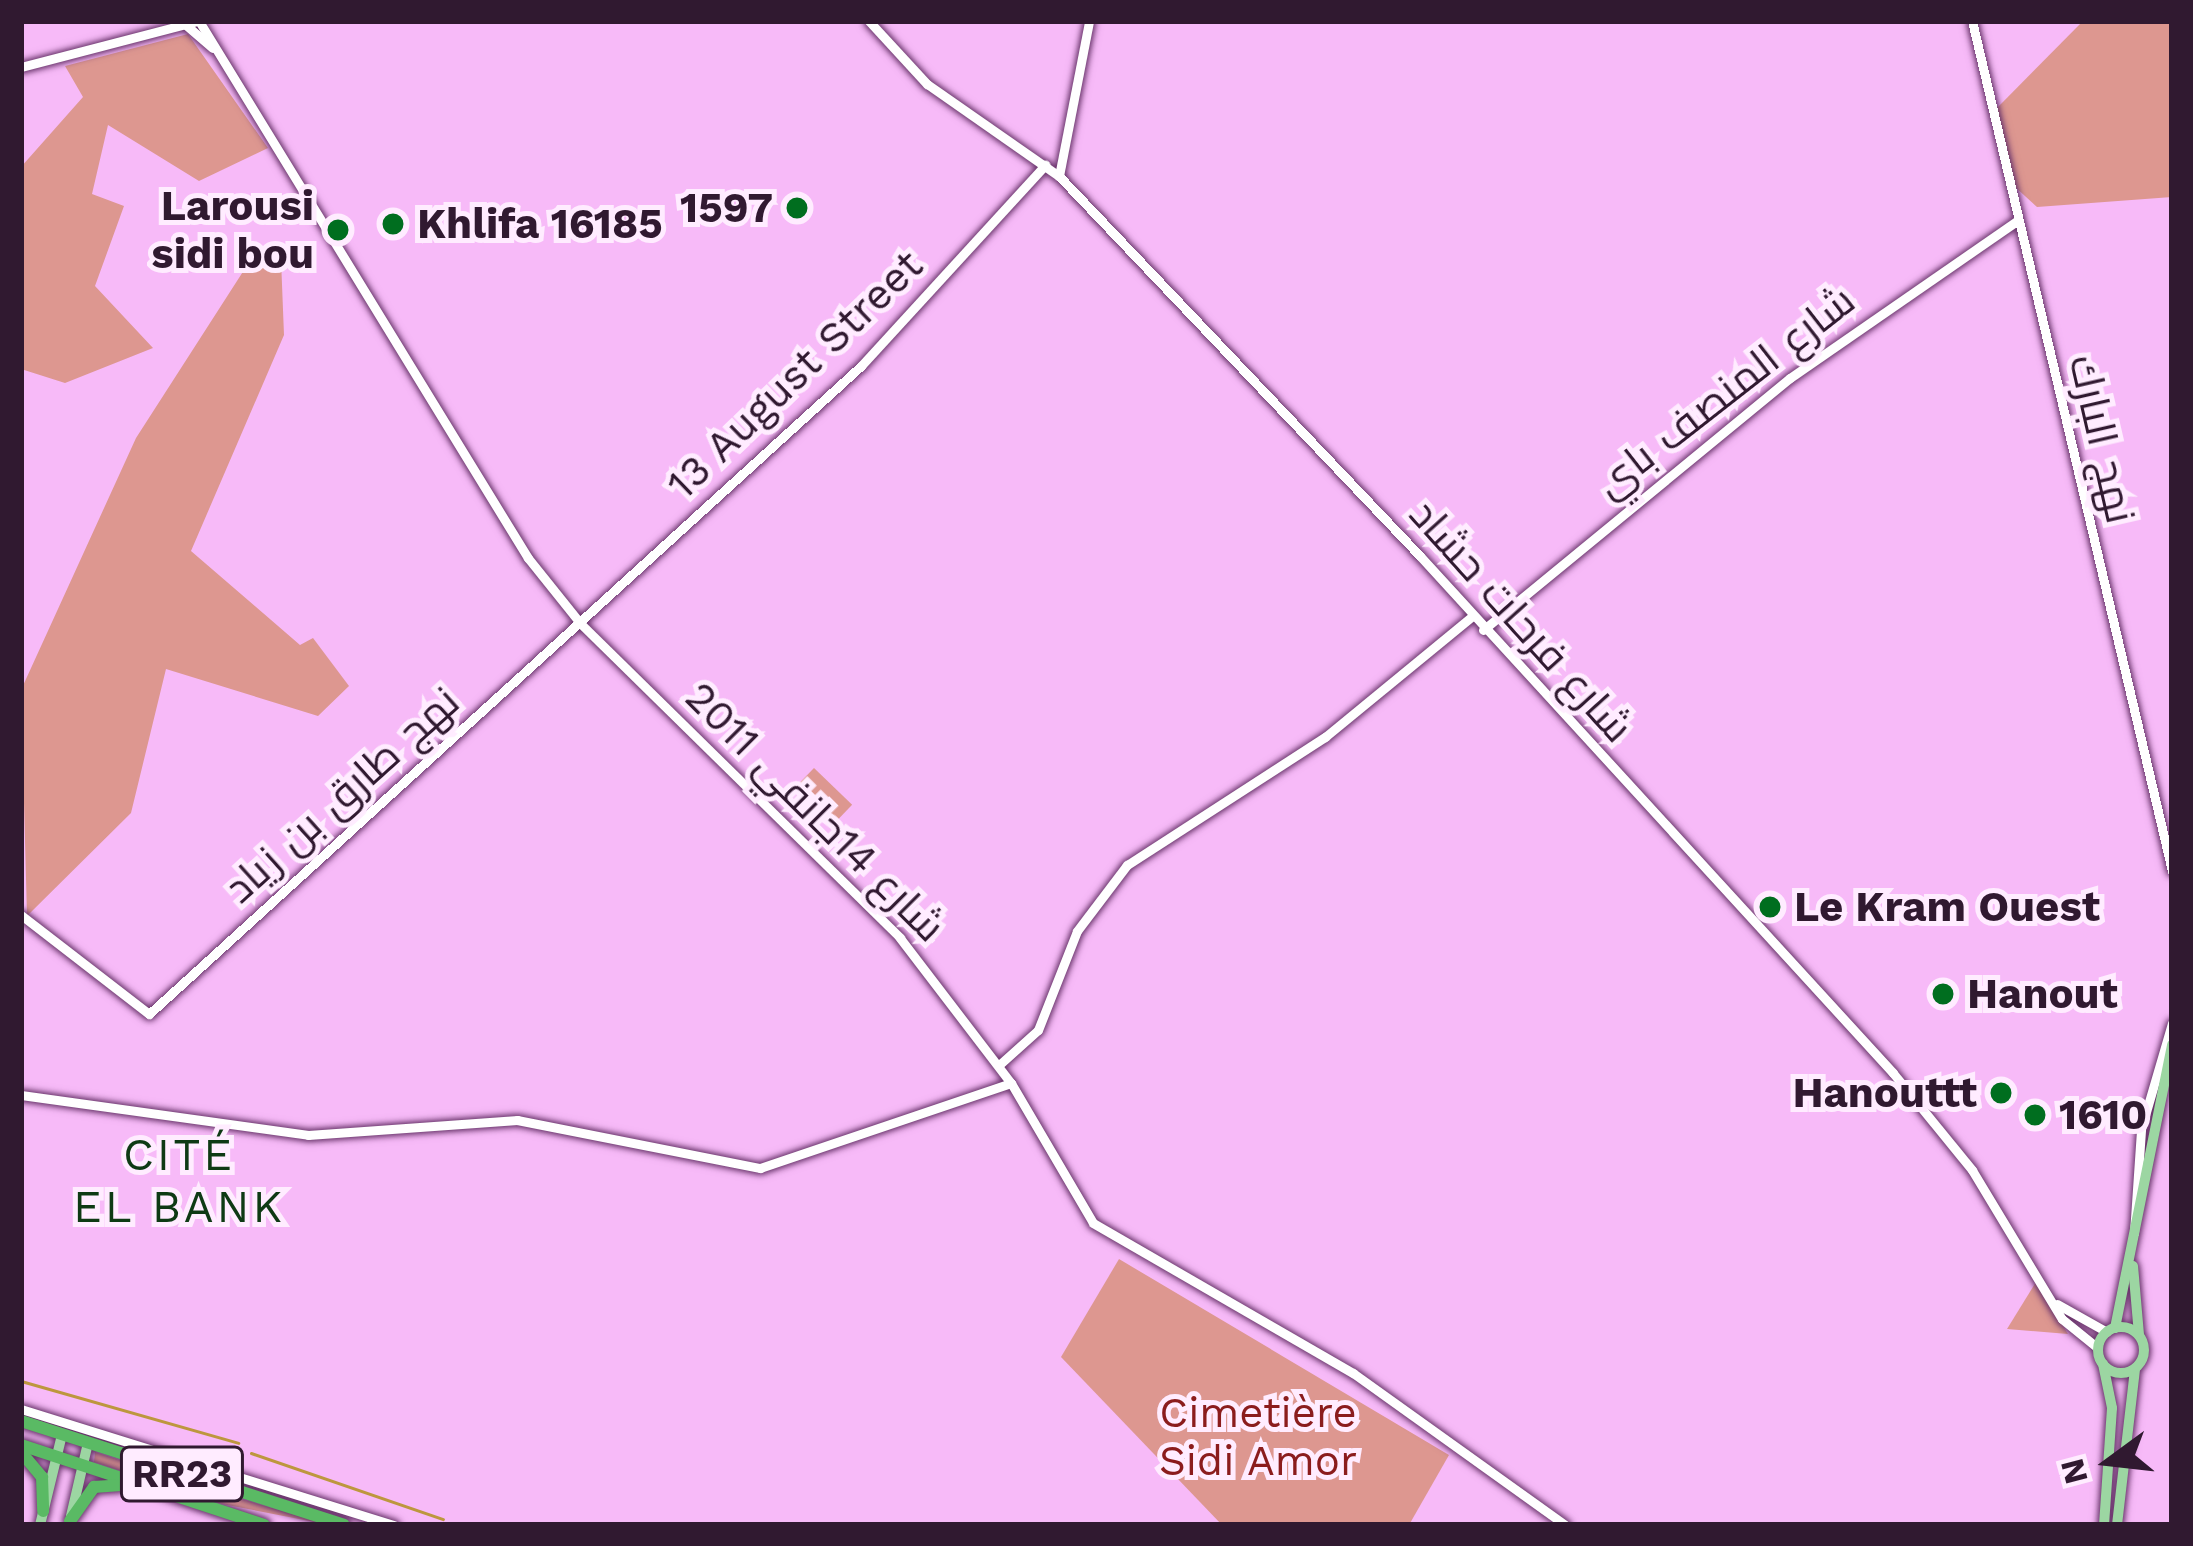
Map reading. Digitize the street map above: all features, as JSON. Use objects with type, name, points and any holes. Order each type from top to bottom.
[{"type":"highway","name":"RR23","points":[[21,1421],[344,1525]]},
{"type":"highway","name":"RR23","points":[[21,1449],[56,1456],[264,1525]]},
{"type":"highway","points":[[21,1449],[42,1477],[41,1518]]},
{"type":"highway","points":[[70,1523],[94,1486],[151,1489]]},
{"type":"main road","points":[[2117,1525],[2139,1335],[2134,1234],[2172,1046]]},
{"type":"main road","points":[[2104,1525],[2112,1408],[2098,1348],[2111,1330],[2132,1262]]},
{"type":"main road","points":[[2111,1330],[2139,1335]]},
{"type":"main road","points":[[2102,1364],[2134,1370]]},
{"type":"main road","points":[[41,1518],[62,1435]]},
{"type":"main road","points":[[70,1523],[88,1443]]},
{"type":"street","name":"شارع فرحات حشاد","points":[[869,21],[927,84],[1059,176],[1472,617],[1934,1121],[2057,1304],[2098,1348]]},
{"type":"street","points":[[879,21],[881,36]]},
{"type":"street","points":[[1059,176],[1089,21]]},
{"type":"street","name":"نهج البارك","points":[[1972,21],[2172,871]]},
{"type":"street","points":[[21,67],[195,22]]},
{"type":"street","name":"شارع 14جانفي 2011","points":[[195,22],[528,558],[580,623],[863,897],[999,1065],[1098,1228],[1352,1373],[1565,1525]]},
{"type":"street","name":"13 August Street","points":[[580,623],[901,328],[1045,165]]},
{"type":"street","name":"شارع المنصف باي","points":[[1483,630],[1790,378],[2018,220]]},
{"type":"street","points":[[999,1065],[1038,1030],[1077,931],[1118,874],[1325,737],[1472,617]]},
{"type":"street","name":"نهج طارق بن زياد","points":[[21,915],[149,1014],[580,623]]},
{"type":"street","points":[[2134,1234],[2141,1129],[2172,1023]]},
{"type":"street","points":[[21,1095],[308,1135],[517,1120],[760,1168],[1011,1083]]},
{"type":"street","name":"شارع فرحات حشاد","points":[[2057,1304],[2111,1330]]},
{"type":"street","points":[[21,1409],[394,1525]]},
{"type":"green space","points":[[2083,21],[2172,21],[2172,197],[2037,207],[2014,186],[1997,108]]},
{"type":"green space","points":[[188,34],[268,148],[199,181],[108,125],[92,194],[124,206],[95,286],[153,348],[65,383],[21,369],[21,167],[83,97],[65,66]]},
{"type":"green space","points":[[281,259],[284,335],[191,551],[300,645],[313,638],[349,686],[318,716],[166,669],[131,813],[27,916],[21,690],[136,438],[246,267]]},
{"type":"green space","points":[[814,768],[852,805],[838,820],[799,783]]},
{"type":"green space","name":"Cimetière Sidi Amor","points":[[1119,1259],[1449,1455],[1409,1525],[1222,1525],[1061,1357]]},
{"type":"green space","points":[[2036,1282],[2068,1334],[2007,1329]]},
{"type":"green space","points":[[95,1452],[330,1525],[222,1504],[94,1462]]},
{"type":"waterway","points":[[21,1381],[238,1443]]},
{"type":"waterway","points":[[251,1453],[443,1519]]},
{"type":"place","name":"1597","points":[[797,208]]},
{"type":"place","name":"Khlifa 16185","points":[[393,224]]},
{"type":"place","name":"Larousi sidi bou","points":[[338,230]]},
{"type":"place","name":"Le Kram Ouest","points":[[1770,907]]},
{"type":"place","name":"Hanout","points":[[1943,994]]},
{"type":"place","name":"Hanouttt","points":[[2001,1093]]},
{"type":"place","name":"1610","points":[[2035,1115]]},
{"type":"district","name":"CITÉ EL BANK","points":[[179,1181]]}]
